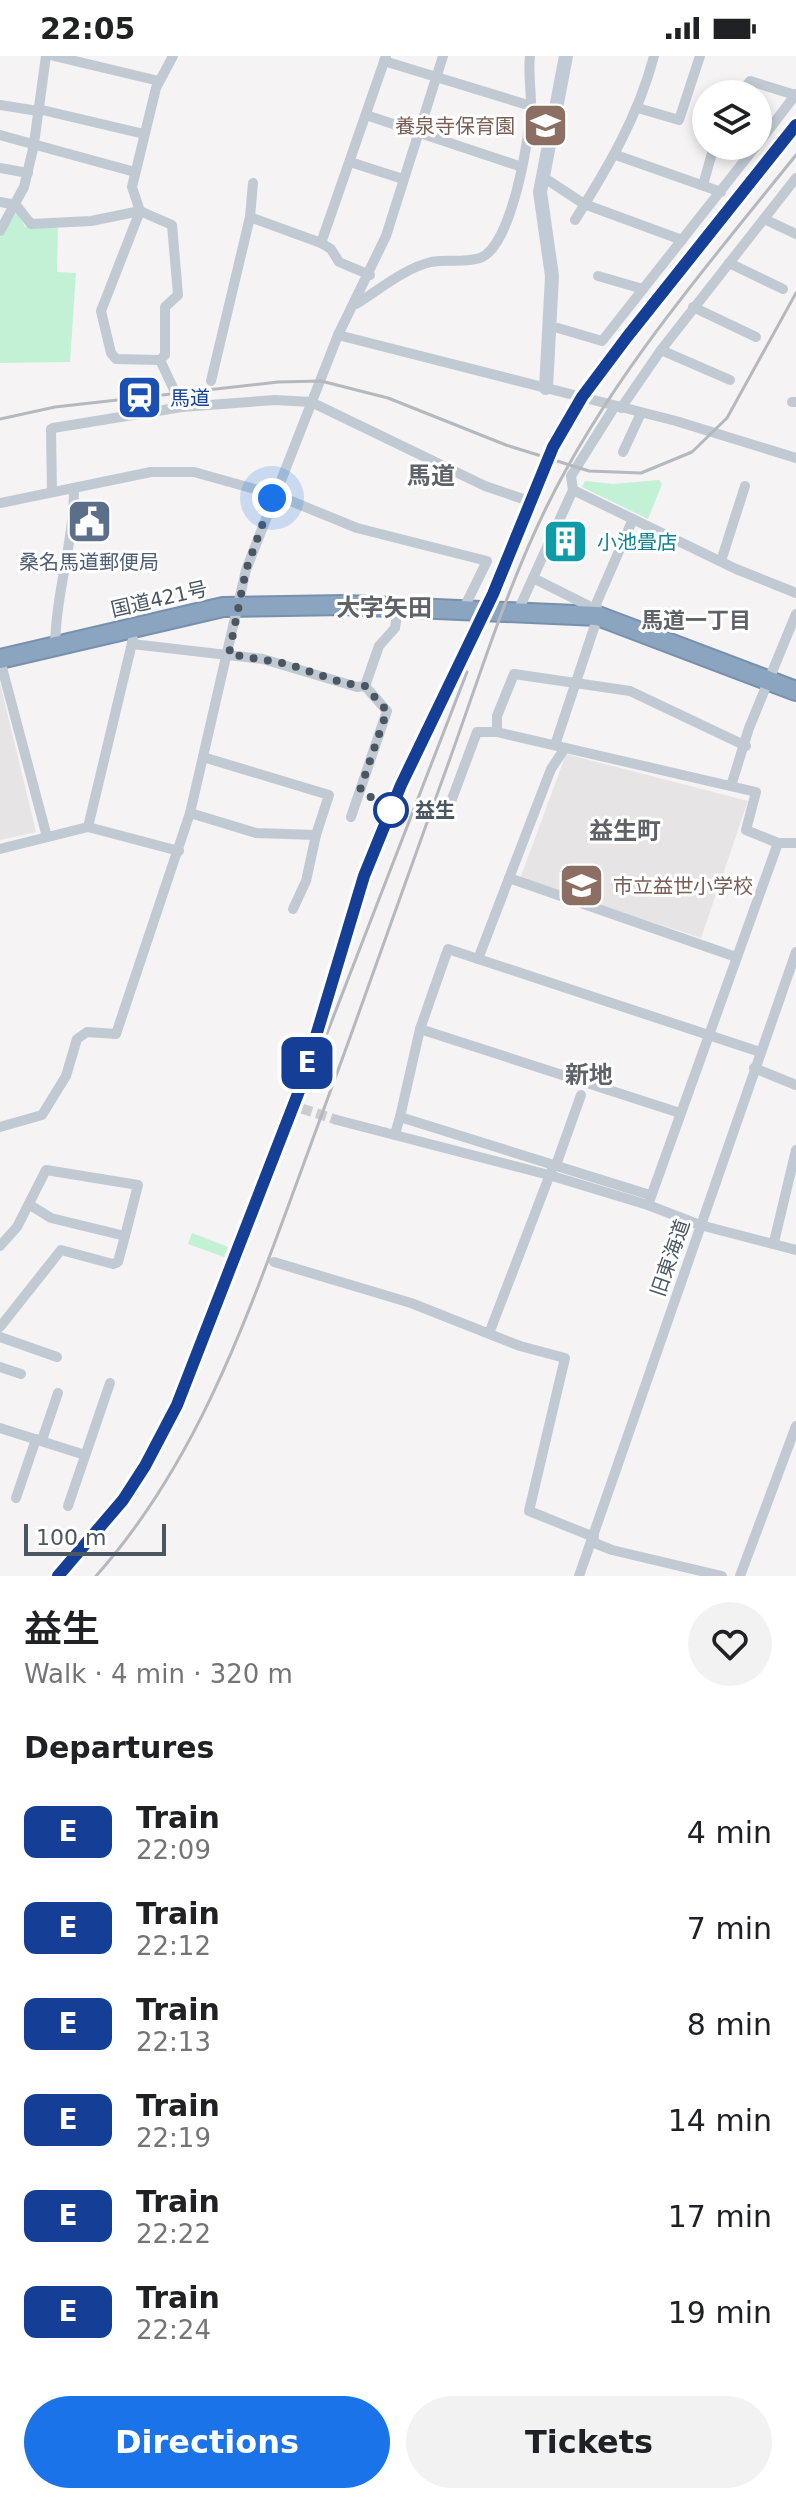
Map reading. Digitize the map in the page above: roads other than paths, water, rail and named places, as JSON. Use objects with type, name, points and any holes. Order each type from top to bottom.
[{"type":"highway","name":"国道421号","points":[[0,660],[55,647],[134,636],[240,604],[463,610],[596,616],[796,691]]},
{"type":"street","points":[[0,231],[16,205],[28,173],[45,56]]},
{"type":"street","points":[[54,56],[159,81]]},
{"type":"street","points":[[0,202],[16,205],[28,222],[35,224],[91,221],[140,211],[168,223],[175,231],[178,295],[165,307],[165,355],[160,360],[116,359],[102,320],[102,307],[140,211],[132,187],[135,172],[159,81],[173,56]]},
{"type":"street","points":[[0,1127],[42,1115],[66,1076],[77,1039],[87,1032],[116,1034],[190,813],[246,570],[338,335],[370,275],[443,56]]},
{"type":"street","points":[[354,305],[429,263],[468,260],[489,253],[496,246],[520,182],[531,106],[527,78],[530,56]]},
{"type":"street","points":[[546,388],[552,276],[540,192],[566,56]]},
{"type":"street","points":[[575,220],[616,155],[638,108],[654,56]]},
{"type":"street","points":[[638,108],[679,120],[700,56]]},
{"type":"street","points":[[321,243],[385,58],[435,79],[531,106]]},
{"type":"street","points":[[772,87],[796,94],[772,125]]},
{"type":"street","points":[[0,105],[38,110],[144,134]]},
{"type":"street","points":[[366,115],[522,167]]},
{"type":"street","points":[[0,135],[135,172]]},
{"type":"street","points":[[616,155],[721,192]]},
{"type":"street","points":[[703,185],[710,160]]},
{"type":"street","points":[[558,328],[602,341],[746,160]]},
{"type":"street","points":[[350,162],[403,179]]},
{"type":"street","points":[[0,168],[28,173]]},
{"type":"street","points":[[543,177],[584,204],[682,240]]},
{"type":"street","points":[[517,613],[573,490],[571,476],[693,307],[796,178]]},
{"type":"street","points":[[211,381],[250,217],[253,183]]},
{"type":"street","points":[[250,217],[321,243],[331,249],[339,262],[370,275]]},
{"type":"street","points":[[764,219],[796,234]]},
{"type":"street","points":[[729,263],[783,289]]},
{"type":"street","points":[[598,276],[643,289]]},
{"type":"street","points":[[693,307],[756,337]]},
{"type":"street","points":[[338,335],[641,413],[796,458]]},
{"type":"street","points":[[661,350],[730,380]]},
{"type":"street","points":[[160,360],[182,407]]},
{"type":"street","points":[[52,491],[52,428],[182,407],[275,400],[311,402],[485,486],[523,499]]},
{"type":"street","points":[[623,452],[641,413]]},
{"type":"street","points":[[0,503],[151,472],[194,472],[276,495],[357,528],[487,561],[463,610]]},
{"type":"street","points":[[721,561],[745,486]]},
{"type":"street","points":[[55,647],[58,586],[74,527],[74,488]]},
{"type":"street","points":[[573,490],[796,593]]},
{"type":"street","points":[[478,959],[560,747],[596,616],[596,604],[633,519]]},
{"type":"street","points":[[533,578],[587,605],[596,616]]},
{"type":"street","points":[[365,686],[379,646],[395,628],[398,608]]},
{"type":"street","points":[[731,786],[746,746],[749,728],[796,614]]},
{"type":"street","points":[[88,827],[134,636],[288,664],[343,683],[365,686],[387,711],[351,817]]},
{"type":"street","points":[[0,660],[47,837]]},
{"type":"street","points":[[497,732],[497,716],[514,674],[630,691],[746,746]]},
{"type":"street","points":[[449,807],[477,732],[497,732],[756,792],[746,830],[778,843],[796,843]]},
{"type":"street","points":[[203,757],[329,795],[306,881],[293,909]]},
{"type":"street","points":[[190,813],[256,833],[316,835]]},
{"type":"street","points":[[0,849],[88,827],[179,851]]},
{"type":"street","points":[[649,1200],[778,843]]},
{"type":"street","points":[[509,878],[736,957]]},
{"type":"street","points":[[395,1134],[420,1029],[448,949],[760,1052]]},
{"type":"street","name":"旧東海道","points":[[579,1576],[796,952]]},
{"type":"street","points":[[420,1029],[680,1113]]},
{"type":"street","points":[[754,1068],[796,1085]]},
{"type":"street","points":[[490,1331],[581,1095]]},
{"type":"street","points":[[400,1117],[649,1200],[700,1225],[796,1250]]},
{"type":"street","points":[[337,1120],[553,1168]]},
{"type":"street","points":[[774,1242],[796,1150]]},
{"type":"street","points":[[0,1246],[30,1205],[46,1170],[138,1185],[118,1262],[113,1264],[61,1250],[0,1327]]},
{"type":"street","points":[[30,1205],[51,1218],[125,1236]]},
{"type":"street","points":[[274,1262],[411,1303],[429,1313],[490,1331],[520,1346],[567,1361],[529,1511],[612,1550],[722,1576]]},
{"type":"street","points":[[0,1337],[57,1357]]},
{"type":"street","points":[[0,1367],[21,1374]]},
{"type":"street","points":[[68,1506],[110,1383]]},
{"type":"street","points":[[16,1498],[58,1393]]},
{"type":"street","points":[[740,1576],[796,1426]]},
{"type":"street","points":[[0,1428],[85,1455]]},
{"type":"tunnel","points":[[288,1104],[337,1120]]},
{"type":"railway","points":[[58,1576],[123,1500],[177,1405],[301,1086],[364,876],[401,785],[493,594],[553,447],[579,403],[627,337],[796,125]]},
{"type":"railway","points":[[96,1576],[131,1534],[161,1489],[188,1442],[235,1345],[331,1089],[504,607],[546,508],[571,460],[629,369],[796,155]]},
{"type":"railway","points":[[0,419],[55,407],[278,382],[321,381],[388,398],[506,445],[589,471],[641,473],[692,452],[727,418],[796,293]]},
{"type":"railway","points":[[324,1041],[467,672]]},
{"type":"train","name":"E","points":[[58,1576],[123,1500],[177,1405],[301,1086],[364,876],[401,785],[493,594],[553,447],[582,397],[627,337],[796,125]]},
{"type":"place","name":"養泉寺保育園","points":[[546,126]]},
{"type":"place","name":"馬道","points":[[139,398]]},
{"type":"place","name":"桑名馬道郵便局","points":[[89,522]]},
{"type":"place","name":"小池畳店","points":[[566,542]]},
{"type":"place","name":"益生","points":[[391,810]]},
{"type":"place","name":"市立益世小学校","points":[[582,886]]},
{"type":"district","name":"馬道","points":[[431,476]]},
{"type":"district","name":"大字矢田","points":[[384,608]]},
{"type":"district","name":"馬道一丁目","points":[[696,620]]},
{"type":"district","name":"益生町","points":[[625,831]]},
{"type":"district","name":"新地","points":[[589,1075]]}]
